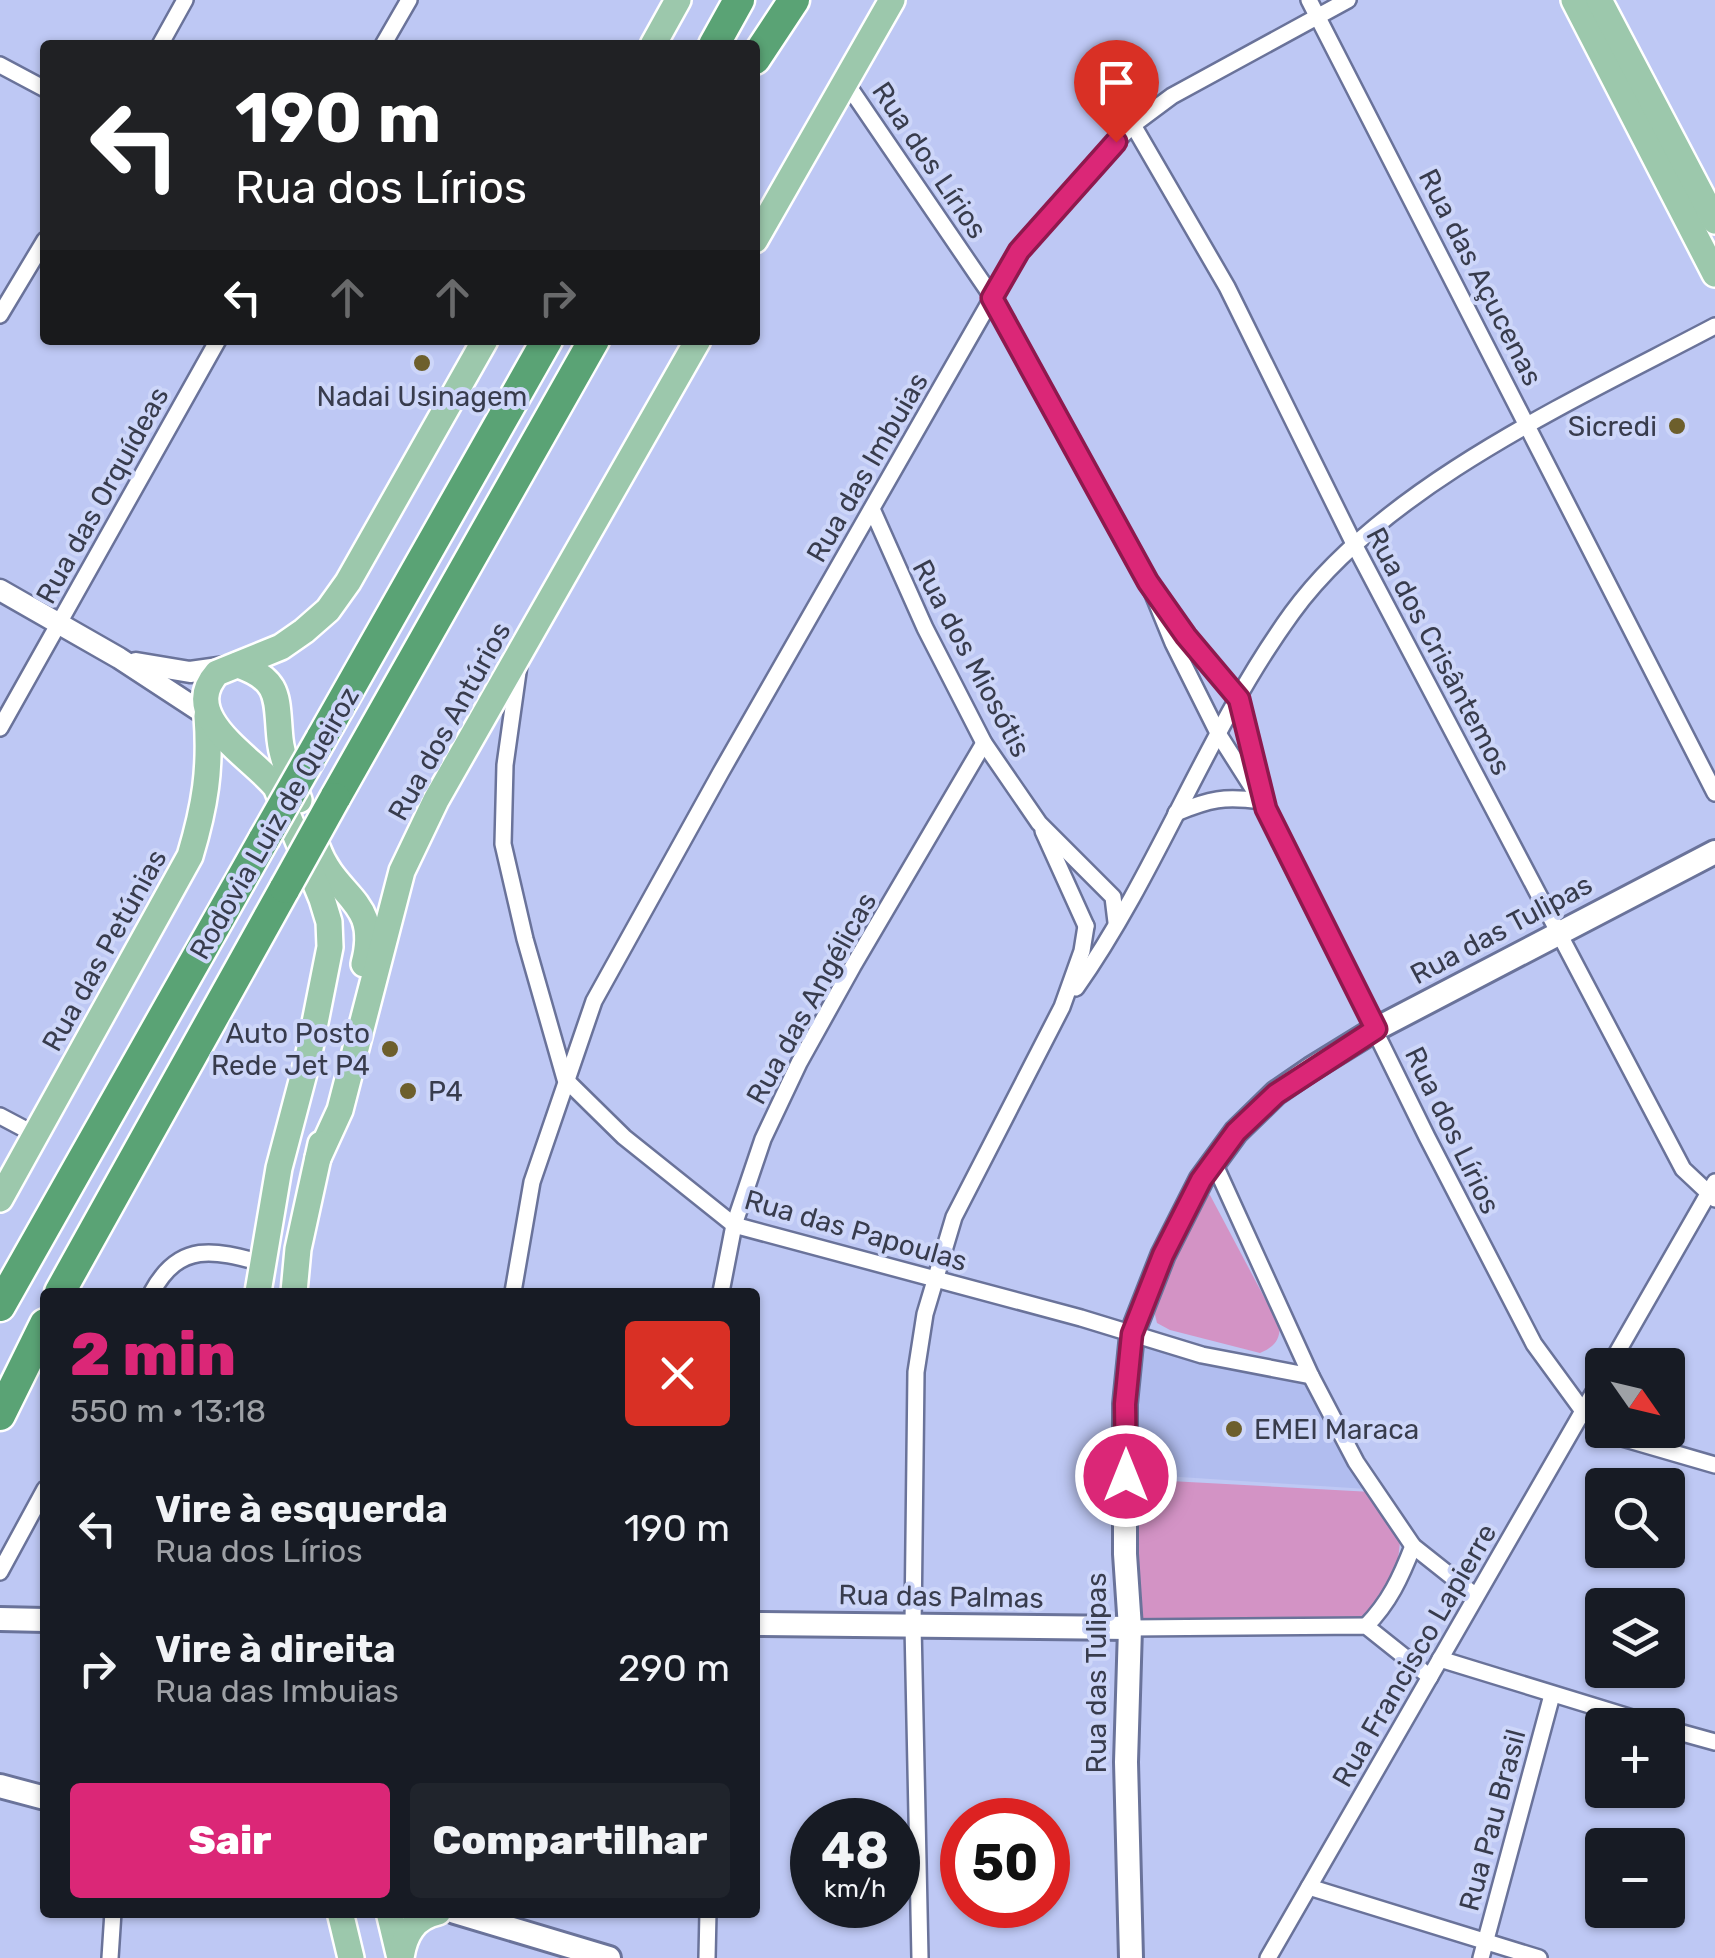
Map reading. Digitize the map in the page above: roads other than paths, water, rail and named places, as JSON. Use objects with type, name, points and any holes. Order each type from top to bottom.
[{"type":"highway","points":[[717,40],[740,0]]},
{"type":"highway","points":[[760,49],[790,0]]},
{"type":"highway","name":"Rodovia Luiz de Queiroz","points":[[0,1306],[544,345]]},
{"type":"highway","name":"Rodovia Luiz de Queiroz","points":[[64,1287],[591,345]]},
{"type":"highway","points":[[0,1397],[40,1329]]},
{"type":"highway","points":[[0,1414],[40,1331]]},
{"type":"main road","points":[[656,40],[678,0]]},
{"type":"main road","points":[[760,231],[892,0]]},
{"type":"main road","points":[[1574,0],[1715,274]]},
{"type":"main road","points":[[1599,0],[1715,221]]},
{"type":"main road","points":[[366,960],[352,960],[336,948],[276,787],[219,733],[206,715],[206,697],[211,680],[232,666],[281,647],[328,610],[348,582],[482,345]]},
{"type":"main road","name":"Rua dos Antúrios","points":[[318,1158],[340,1110],[402,871],[521,651],[695,345]]},
{"type":"main road","points":[[232,666],[258,672],[277,695],[285,763],[320,858],[340,888],[361,909],[369,926],[366,960],[298,1249],[294,1288]]},
{"type":"main road","name":"Rua das Petúnias","points":[[0,1199],[190,856],[204,810],[210,760],[206,715]]},
{"type":"main road","name":"Rua das Tulipas","points":[[1131,1958],[1125,1404],[1132,1334],[1163,1255],[1201,1180],[1236,1132],[1276,1094],[1376,1029],[1715,852]]},
{"type":"main road","points":[[259,1288],[279,1168],[328,970],[328,922]]},
{"type":"main road","points":[[366,960],[388,932]]},
{"type":"main road","points":[[0,1619],[40,1620]]},
{"type":"main road","name":"Rua das Palmas","points":[[760,1624],[1130,1628]]},
{"type":"main road","points":[[0,1786],[40,1797]]},
{"type":"main road","points":[[341,1918],[351,1958]]},
{"type":"main road","points":[[391,1918],[401,1958]]},
{"type":"main road","points":[[401,1958],[404,1941],[424,1918]]},
{"type":"main road","points":[[508,1920],[610,1958]]},
{"type":"street","points":[[163,40],[185,0]]},
{"type":"street","points":[[387,40],[409,0]]},
{"type":"street","name":"Rua das Açucenas","points":[[1309,0],[1715,792]]},
{"type":"street","name":"Rua das Imbuias","points":[[514,1288],[532,1182],[594,1001],[1019,251],[1098,158],[1172,96],[1348,0]]},
{"type":"street","points":[[0,65],[40,87]]},
{"type":"street","name":"Rua dos Lírios","points":[[846,81],[992,298],[1148,582],[1186,636],[1239,699],[1263,805]]},
{"type":"street","name":"Rua dos Crisântemos","points":[[1134,125],[1227,287],[1355,546],[1683,1169],[1713,1192]]},
{"type":"street","points":[[0,315],[40,248]]},
{"type":"street","points":[[920,1958],[913,1625],[916,1372],[925,1314],[954,1217],[1062,1007],[1116,923],[1239,699],[1293,611],[1355,546],[1474,457],[1715,326]]},
{"type":"street","name":"Rua das Orquídeas","points":[[0,728],[215,345]]},
{"type":"street","name":"Rua dos Miosótis","points":[[872,510],[925,628],[984,743],[1039,823],[1086,926]]},
{"type":"street","name":"Rua dos Lírios","points":[[1148,582],[1219,735],[1263,805],[1476,1236],[1534,1344],[1583,1412]]},
{"type":"street","points":[[0,590],[120,658],[206,715]]},
{"type":"street","name":"Rua das Papoulas","points":[[521,651],[505,764],[503,844],[525,939],[565,1078],[624,1137],[734,1225],[1202,1355],[1311,1376]]},
{"type":"street","points":[[120,658],[154,668],[190,672],[232,666]]},
{"type":"street","name":"Rua das Angélicas","points":[[722,1288],[734,1225],[763,1139],[800,1062],[984,743]]},
{"type":"street","points":[[1176,813],[1210,799],[1230,796],[1263,805]]},
{"type":"street","name":"Rua dos Miosótis","points":[[1039,823],[1113,897],[1116,923]]},
{"type":"street","points":[[1062,1007],[1082,951],[1086,926],[1116,923]]},
{"type":"street","points":[[0,1116],[36,1135]]},
{"type":"street","points":[[1214,1162],[1311,1376],[1356,1462],[1412,1546],[1476,1596]]},
{"type":"street","points":[[1620,1348],[1713,1192]]},
{"type":"street","points":[[156,1288],[180,1260],[205,1251],[262,1263]]},
{"type":"street","name":"Rua Francisco Lapierre","points":[[1268,1958],[1585,1408]]},
{"type":"street","points":[[1656,1448],[1715,1465]]},
{"type":"street","points":[[0,1572],[40,1499]]},
{"type":"street","points":[[1412,1546],[1383,1609],[1366,1626],[1430,1677]]},
{"type":"street","name":"Rua das Palmas","points":[[1130,1628],[1366,1626]]},
{"type":"street","points":[[1440,1659],[1597,1708]]},
{"type":"street","name":"Rua Pau Brasil","points":[[1481,1958],[1552,1695]]},
{"type":"street","points":[[1685,1734],[1715,1742]]},
{"type":"street","points":[[1309,1887],[1540,1958]]},
{"type":"street","points":[[110,1958],[113,1918]]},
{"type":"street","points":[[707,1958],[708,1918]]},
{"type":"place","name":"Nadai Usinagem","points":[[422,363]]},
{"type":"place","name":"Sicredi","points":[[1677,426]]},
{"type":"place","name":"Auto Posto Rede Jet P4","points":[[390,1049]]},
{"type":"place","name":"P4","points":[[408,1091]]},
{"type":"place","name":"EMEI Maraca","points":[[1234,1429]]}]
